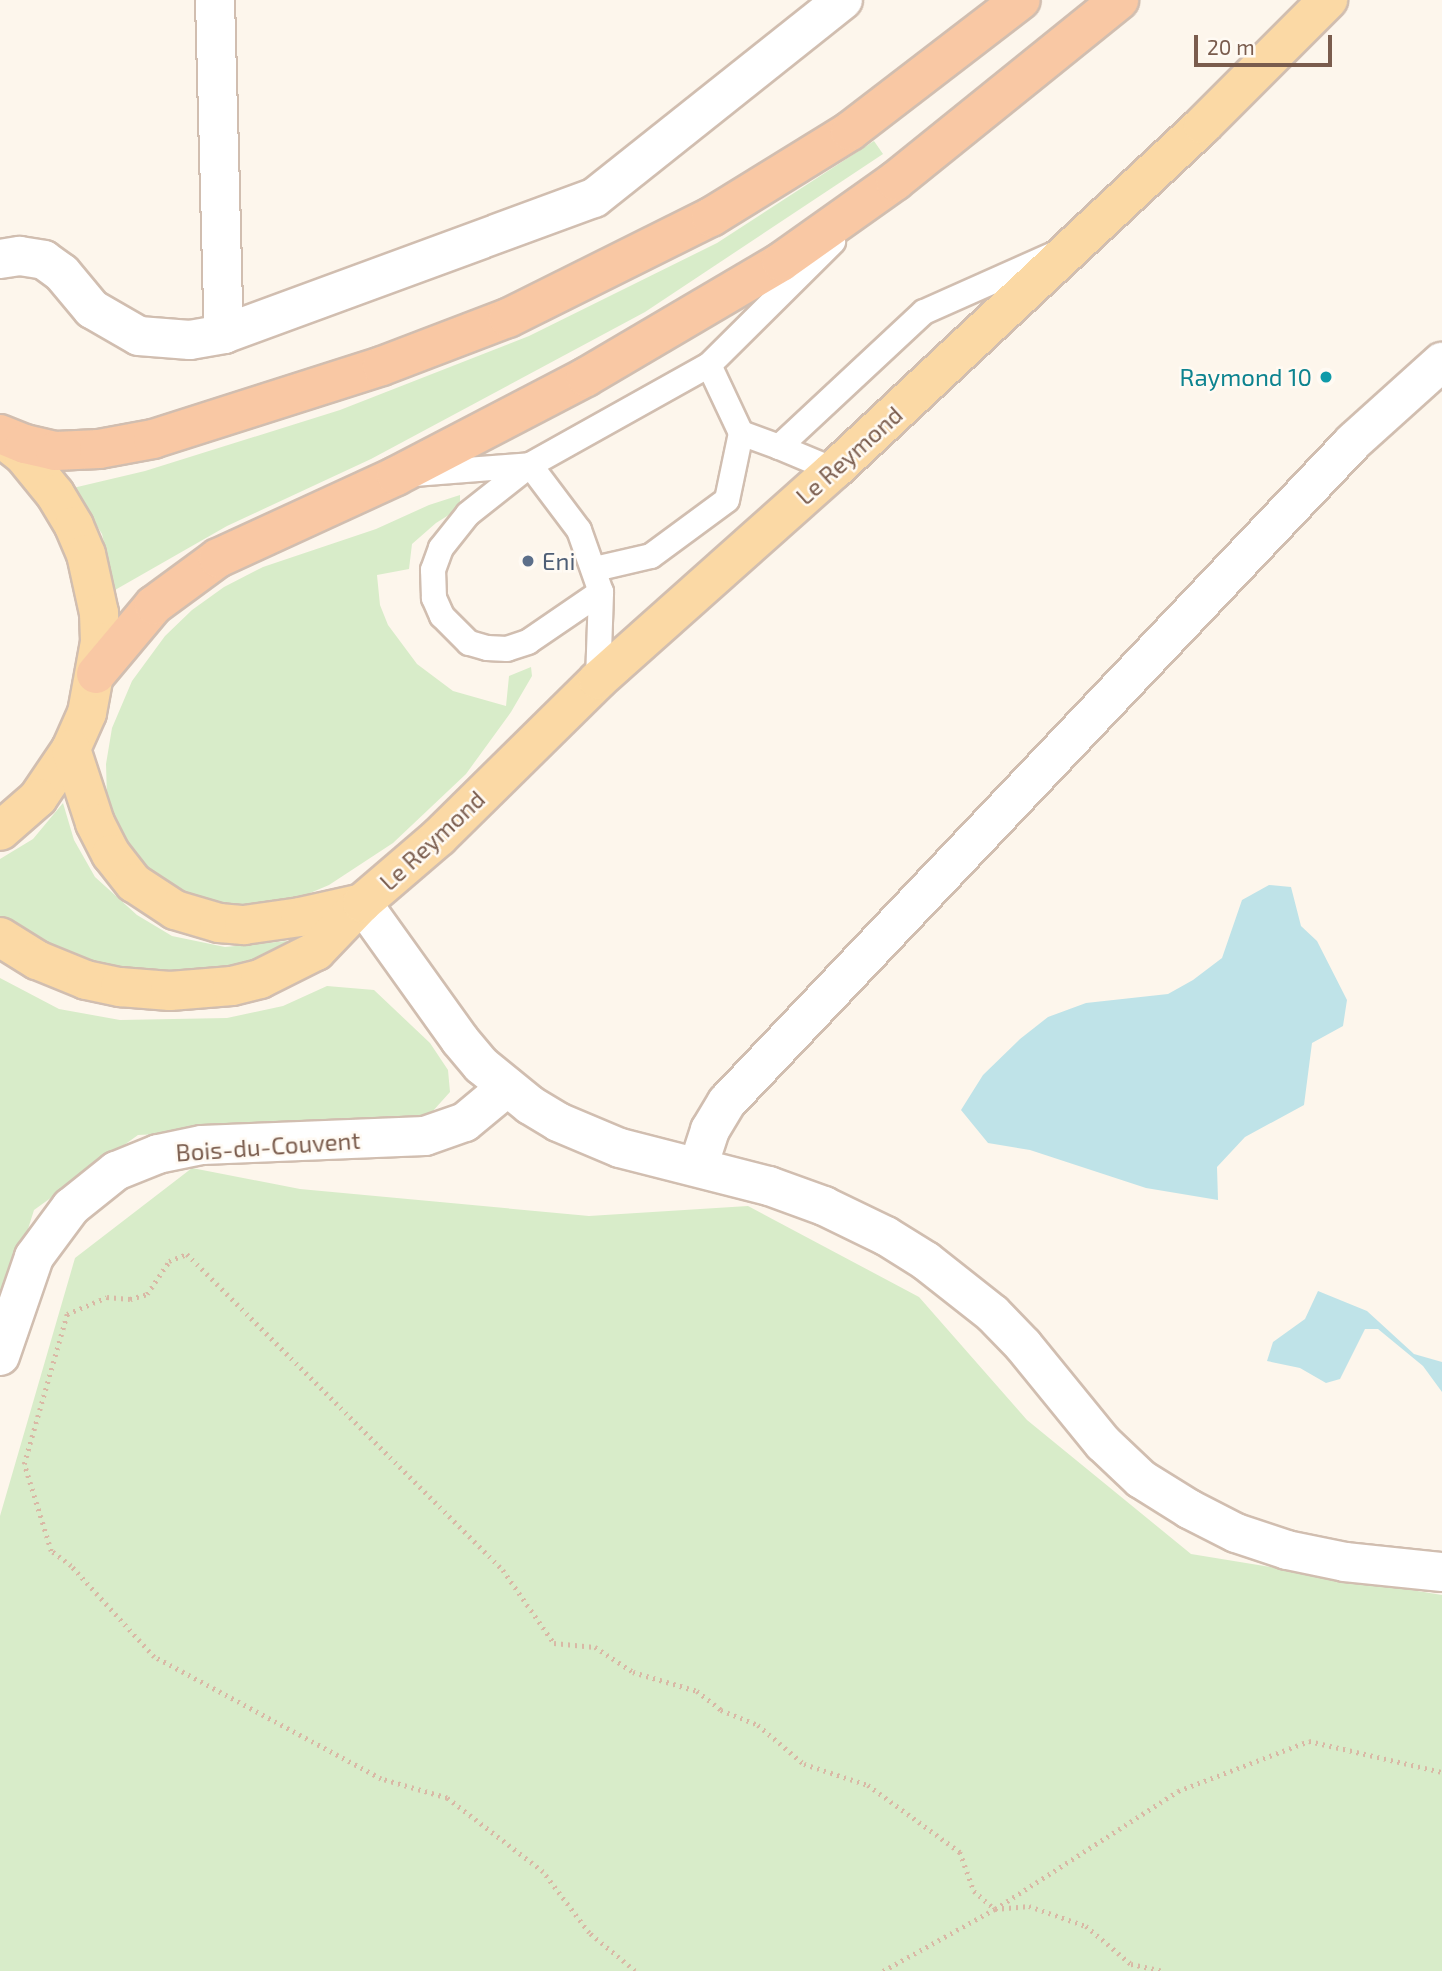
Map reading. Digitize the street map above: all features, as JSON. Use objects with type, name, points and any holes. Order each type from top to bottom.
[{"type":"highway","points":[[0,436],[55,451],[99,449],[153,439],[382,366],[508,318],[711,217],[850,131],[1021,0]]},
{"type":"highway","points":[[96,674],[154,605],[185,579],[218,558],[396,476],[586,377],[781,262],[895,181],[1119,0]]},
{"type":"main road","name":"Le Reymond","points":[[0,937],[37,960],[86,980],[120,988],[198,990],[260,979],[316,951],[362,903],[439,836],[598,680],[834,470],[1203,125],[1328,0]]},
{"type":"main road","points":[[0,436],[24,456],[55,494],[86,554],[99,613],[100,642],[96,674],[86,713],[71,749],[38,797],[0,831]]},
{"type":"main road","points":[[71,749],[95,823],[111,854],[134,883],[175,910],[219,923],[244,925],[300,918],[362,903]]},
{"type":"street","points":[[215,0],[224,334]]},
{"type":"street","points":[[0,259],[20,256],[44,260],[62,273],[93,309],[139,336],[162,340],[190,340],[224,334],[594,198],[843,0]]},
{"type":"street","points":[[698,1167],[710,1130],[727,1102],[1353,442],[1442,362]]},
{"type":"street","points":[[362,903],[460,1040],[507,1087],[558,1122],[620,1148],[769,1186],[824,1206],[886,1236],[926,1261],[1000,1322],[1103,1443],[1141,1479],[1189,1509],[1236,1532],[1287,1550],[1345,1562],[1442,1572]]},
{"type":"street","name":"Bois-du-Couvent","points":[[0,1356],[34,1256],[71,1207],[116,1171],[158,1154],[202,1145],[425,1136],[465,1122],[507,1087]]},
{"type":"lane","points":[[709,365],[741,433],[727,500],[651,556],[598,580],[547,632],[507,649],[487,648],[469,643],[442,616],[434,598],[433,570],[441,548],[468,514],[530,465],[709,365],[895,181]]},
{"type":"lane","points":[[779,447],[924,313],[1076,244]]},
{"type":"lane","points":[[741,433],[834,470]]},
{"type":"lane","points":[[396,476],[530,465]]},
{"type":"lane","points":[[530,465],[579,530],[598,580],[598,680]]},
{"type":"path","points":[[635,1971],[589,1933],[543,1872],[447,1798],[381,1779],[154,1657],[71,1566],[51,1551],[24,1464],[67,1314],[107,1297],[130,1299],[147,1294],[156,1275],[169,1261],[187,1254],[503,1570],[554,1643],[595,1647],[633,1672],[697,1691],[721,1710],[758,1725],[804,1764],[869,1785],[960,1853],[974,1891],[995,1909],[1029,1906],[1086,1926],[1131,1964],[1163,1971]]},
{"type":"path","points":[[883,1971],[995,1909],[1178,1791],[1309,1741],[1442,1772]]},
{"type":"green space","points":[[874,141],[883,154],[645,312],[371,459],[227,526],[115,590],[102,534],[73,488],[145,471],[340,410],[529,336],[717,243]]},
{"type":"green space","points":[[460,495],[460,508],[436,523],[412,544],[409,569],[377,575],[380,605],[388,625],[417,664],[453,691],[506,706],[509,676],[531,667],[532,676],[511,712],[466,774],[393,843],[329,885],[296,899],[235,906],[183,897],[152,876],[135,858],[116,826],[107,799],[106,764],[112,728],[132,681],[165,636],[192,610],[224,587],[263,567],[376,529],[429,505]]},
{"type":"green space","points":[[63,803],[74,840],[95,877],[137,915],[172,936],[225,947],[297,940],[248,968],[200,975],[107,972],[57,951],[0,917],[0,859],[33,839]]},
{"type":"green space","points":[[0,978],[59,1009],[120,1020],[227,1018],[283,1006],[327,986],[374,990],[430,1043],[448,1070],[450,1092],[423,1122],[138,1135],[34,1210],[0,1318]]},
{"type":"green space","points":[[192,1168],[300,1189],[589,1216],[748,1206],[919,1297],[1027,1420],[1191,1554],[1442,1595],[1442,1971],[0,1971],[0,1516],[75,1258]]},
{"type":"water","points":[[1269,885],[1291,887],[1301,926],[1317,941],[1347,1000],[1343,1026],[1312,1043],[1304,1105],[1245,1137],[1217,1167],[1218,1200],[1146,1188],[1030,1150],[988,1143],[961,1110],[983,1075],[1020,1039],[1048,1017],[1086,1003],[1168,994],[1193,980],[1222,958],[1242,900]]},
{"type":"water","points":[[1318,1291],[1367,1311],[1414,1354],[1442,1362],[1442,1392],[1423,1366],[1378,1329],[1365,1329],[1340,1379],[1326,1383],[1300,1368],[1267,1361],[1273,1342],[1305,1319]]},
{"type":"place","name":"Raymond 10","points":[[1326,377]]},
{"type":"place","name":"Eni","points":[[528,561]]}]
